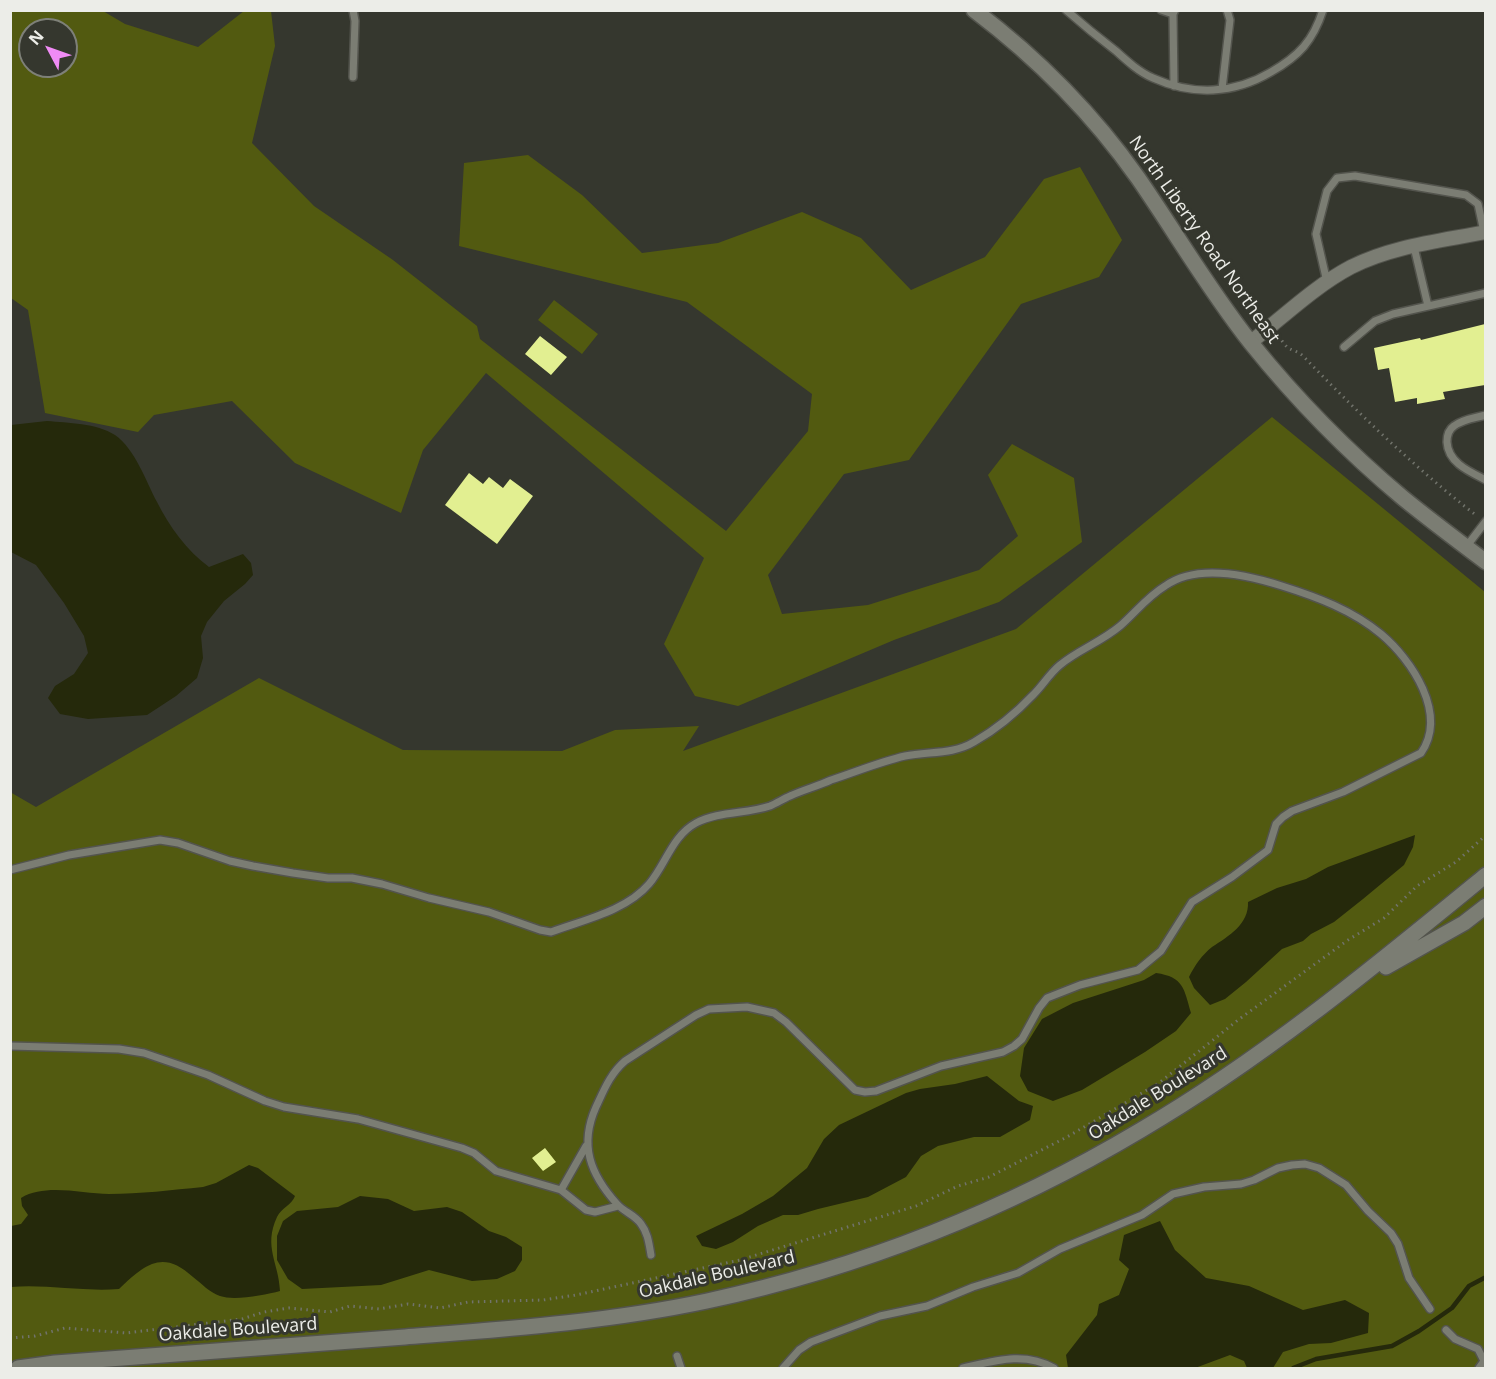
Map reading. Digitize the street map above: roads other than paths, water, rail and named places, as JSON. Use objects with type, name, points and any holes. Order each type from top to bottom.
[{"type":"main road","name":"North Liberty Road Northeast","points":[[974,10],[1007,36],[1066,91],[1112,143],[1209,287],[1275,372],[1349,450],[1403,498],[1485,562]]},
{"type":"main road","name":"Oakdale Boulevard","points":[[18,1368],[55,1363],[567,1323],[625,1316],[706,1301],[798,1278],[888,1250],[1019,1196],[1082,1164],[1194,1098],[1352,985],[1485,875]]},
{"type":"main road","name":"Oakdale Boulevard","points":[[1352,985],[1444,935],[1485,906]]},
{"type":"street","points":[[1251,342],[1327,282],[1352,267],[1378,256],[1485,232]]},
{"type":"lane","points":[[353,10],[355,21],[353,77]]},
{"type":"lane","points":[[1065,10],[1137,69],[1152,78],[1174,86],[1201,91],[1253,82],[1277,69],[1304,48],[1314,34],[1323,10]]},
{"type":"lane","points":[[1161,10],[1174,12],[1174,86]]},
{"type":"lane","points":[[1222,89],[1230,20],[1227,10]]},
{"type":"lane","points":[[1327,282],[1316,234],[1327,191],[1337,178],[1355,176],[1466,195],[1478,204],[1485,232]]},
{"type":"lane","points":[[1414,247],[1428,306]]},
{"type":"lane","points":[[1344,347],[1375,321],[1393,314],[1485,293]]},
{"type":"lane","points":[[1485,416],[1462,421],[1452,427],[1447,435],[1448,447],[1454,460],[1485,480]]},
{"type":"lane","points":[[1466,547],[1485,521]]},
{"type":"lane","points":[[10,870],[69,855],[160,840],[178,843],[253,866],[382,884],[489,912],[551,932],[615,908],[641,892],[650,883],[683,832],[695,824],[726,813],[756,810],[774,805],[790,796],[878,763],[906,756],[939,754],[972,743],[1002,724],[1018,710],[1061,664],[1108,635],[1168,583],[1186,577],[1208,573],[1231,574],[1269,582],[1319,598],[1355,616],[1377,631],[1391,642],[1411,667],[1429,706],[1430,734],[1420,753],[1343,792],[1292,811],[1283,817],[1276,824],[1268,850],[1232,877],[1192,902],[1161,951],[1138,970],[1080,985],[1047,998],[1039,1008],[1023,1039],[1003,1052],[941,1066],[876,1091],[855,1090],[819,1053],[774,1013],[747,1007],[709,1009],[669,1032],[616,1069],[592,1116],[586,1146],[561,1190]]},
{"type":"lane","points":[[10,1046],[119,1049],[144,1053],[208,1075],[265,1101],[284,1107],[358,1119],[462,1148],[474,1153],[496,1170],[561,1190],[586,1210],[595,1212],[618,1206]]},
{"type":"lane","points":[[586,1146],[598,1178],[618,1206],[641,1224],[647,1236],[651,1255]]},
{"type":"lane","points":[[783,1368],[799,1350],[811,1342],[880,1316],[927,1306],[973,1287],[1018,1273],[1060,1249],[1142,1215],[1173,1194],[1204,1187],[1241,1184],[1278,1168],[1292,1165],[1305,1164],[1319,1168],[1346,1185],[1391,1233],[1398,1244],[1409,1278],[1430,1309]]},
{"type":"lane","points":[[1446,1330],[1455,1339],[1478,1348],[1484,1361],[1479,1368]]},
{"type":"lane","points":[[677,1356],[681,1368]]},
{"type":"lane","points":[[963,1368],[1004,1359],[1023,1358],[1054,1368]]},
{"type":"waterway","points":[[1293,1368],[1316,1359],[1392,1346],[1452,1308],[1469,1286],[1486,1277]]}]
